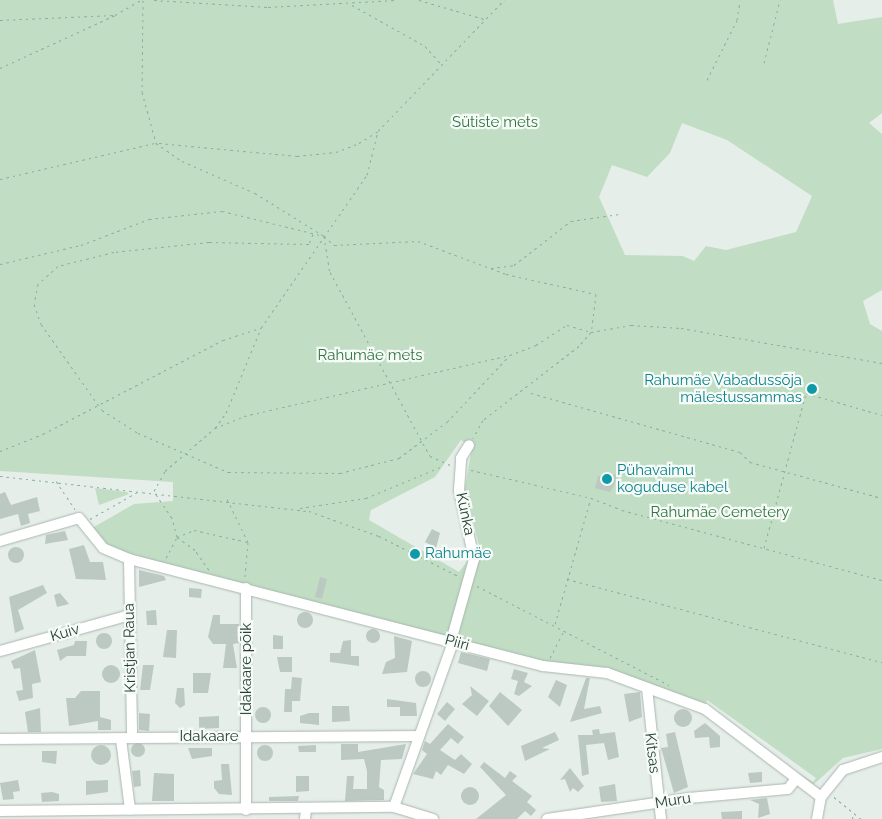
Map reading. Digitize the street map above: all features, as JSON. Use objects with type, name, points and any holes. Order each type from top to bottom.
[{"type":"street","name":"Künka","points":[[394,808],[452,642],[468,581],[474,551],[461,503],[459,467],[469,445]]},
{"type":"street","points":[[0,541],[82,521]]},
{"type":"street","name":"Piiri","points":[[82,521],[103,548],[129,559],[546,666],[600,671],[705,709],[796,780],[821,797]]},
{"type":"street","name":"Kristjan Raua","points":[[129,559],[130,615],[126,738],[130,809]]},
{"type":"street","name":"Idakaare põik","points":[[246,588],[246,810]]},
{"type":"street","name":"Kuiv","points":[[0,651],[130,615]]},
{"type":"street","name":"Kitsas","points":[[647,688],[661,819]]},
{"type":"street","name":"Idakaare","points":[[0,739],[418,736]]},
{"type":"street","points":[[817,819],[821,797],[843,770],[862,760],[882,757]]},
{"type":"street","name":"Muru","points":[[547,819],[658,803],[788,789],[796,780]]},
{"type":"street","points":[[0,811],[95,814],[130,809],[246,810],[305,814],[394,808],[433,819]]},
{"type":"path","points":[[0,68],[115,15],[142,0],[142,92],[156,143],[182,161],[255,193],[324,236],[334,245],[418,241],[491,268],[596,294],[591,332],[580,346],[483,420],[469,445]]},
{"type":"path","points":[[154,0],[207,7],[268,7],[317,1],[352,4],[396,0]]},
{"type":"path","points":[[419,0],[485,20]]},
{"type":"path","points":[[0,179],[156,143],[297,156],[336,152],[378,130],[504,0]]},
{"type":"path","points":[[707,80],[737,20],[740,0]]},
{"type":"path","points":[[764,63],[780,0]]},
{"type":"path","points":[[352,4],[425,46],[442,64]]},
{"type":"path","points":[[0,20],[115,15]]},
{"type":"path","points":[[215,428],[261,328],[367,175],[378,130]]},
{"type":"path","points":[[0,264],[81,245],[149,219],[196,213],[222,211],[324,236]]},
{"type":"path","points":[[491,268],[514,265],[572,221],[619,214]]},
{"type":"path","points":[[314,234],[309,244],[209,242],[114,252],[58,266],[38,284],[34,304],[41,324],[97,404],[138,433],[188,452],[228,472],[340,473],[399,458],[423,443],[510,355]]},
{"type":"path","points":[[324,236],[330,272],[391,381],[430,456],[444,466]]},
{"type":"path","points":[[154,491],[165,471],[215,428],[244,416],[510,355],[536,346],[567,325],[591,332],[631,325],[681,328],[882,362]]},
{"type":"path","points":[[0,451],[223,340],[261,328]]},
{"type":"path","points":[[531,393],[740,452],[750,462],[882,498]]},
{"type":"path","points":[[764,548],[806,393],[882,415]]},
{"type":"path","points":[[297,508],[366,498],[444,466],[459,467],[591,498],[882,580]]},
{"type":"path","points":[[0,476],[227,498],[297,508],[379,536],[676,689]]},
{"type":"path","points":[[56,481],[82,521],[142,490]]},
{"type":"path","points":[[154,491],[172,518],[177,537],[195,550],[216,580]]},
{"type":"path","points":[[227,498],[248,542],[243,561],[246,588]]},
{"type":"path","points":[[554,625],[591,498]]},
{"type":"path","points":[[162,566],[177,537],[194,530],[248,542]]},
{"type":"path","points":[[567,579],[882,662]]},
{"type":"path","points":[[546,666],[564,630]]},
{"type":"path","points":[[834,797],[862,819]]},
{"type":"path","points":[[852,819],[854,813]]},
{"type":"green space","points":[[0,0],[833,0],[838,24],[882,17],[882,113],[869,123],[882,134],[882,290],[863,301],[870,324],[882,331],[882,749],[843,758],[813,785],[797,772],[813,782],[816,778],[707,700],[705,709],[607,673],[579,672],[103,548],[87,531],[134,504],[173,501],[173,482],[0,471]],"holes":[[[682,123],[727,140],[812,196],[796,232],[726,250],[706,246],[694,261],[683,256],[625,255],[599,197],[612,165],[647,177],[670,153]],[[461,440],[472,447],[465,488],[481,554],[469,559],[459,572],[369,520],[371,510],[435,477]]]},
{"type":"green space","points":[[95,488],[127,492],[129,494],[99,505]]},
{"type":"building","name":"Pühavaimu koguduse kabel","points":[[620,474],[610,492],[595,488],[598,476]]},
{"type":"building","points":[[5,492],[11,505],[37,497],[40,511],[28,514],[30,523],[21,526],[18,514],[0,519],[0,494]]},
{"type":"building","points":[[432,529],[440,533],[436,548],[425,542]]},
{"type":"building","points":[[65,531],[68,540],[45,544],[46,535]]},
{"type":"building","points":[[84,545],[90,562],[103,562],[106,580],[76,579],[69,549]]},
{"type":"building","points":[[13,547],[19,547],[24,552],[22,561],[13,563],[8,558],[8,552]]},
{"type":"building","points":[[139,570],[164,576],[166,580],[139,587]]},
{"type":"building","points":[[320,577],[327,579],[322,599],[315,597]]},
{"type":"building","points":[[43,585],[47,593],[18,610],[24,629],[15,633],[9,597]]},
{"type":"building","points":[[189,588],[202,589],[201,598],[189,597]]},
{"type":"building","points":[[60,593],[69,604],[57,607],[54,595]]},
{"type":"building","points":[[156,610],[157,625],[147,625],[146,611]]},
{"type":"building","points":[[305,612],[313,620],[305,628],[297,620]]},
{"type":"building","points":[[213,615],[220,615],[220,624],[239,624],[239,643],[233,644],[237,668],[223,668],[226,644],[213,644],[208,637]]},
{"type":"building","points":[[373,629],[378,631],[380,636],[378,641],[373,643],[368,641],[366,636],[368,631]]},
{"type":"building","points":[[167,630],[177,630],[176,658],[163,657]]},
{"type":"building","points":[[104,633],[110,635],[112,641],[110,647],[104,649],[98,647],[96,641],[98,635]]},
{"type":"building","points":[[273,635],[283,636],[283,649],[273,649]]},
{"type":"building","points":[[394,636],[412,641],[407,672],[382,674],[386,662],[395,658]]},
{"type":"building","points":[[351,640],[351,656],[359,656],[359,666],[330,662],[330,653],[340,653],[343,641]]},
{"type":"building","points":[[75,641],[87,641],[86,656],[67,656],[60,661],[57,650],[74,645]]},
{"type":"building","points":[[35,650],[41,682],[32,684],[33,698],[19,701],[16,691],[23,690],[20,668],[14,669],[11,661]]},
{"type":"building","points":[[461,652],[490,659],[487,671],[458,663]]},
{"type":"building","points":[[277,657],[292,657],[292,672],[280,672]]},
{"type":"building","points":[[111,665],[117,668],[120,674],[117,680],[111,683],[105,680],[102,674],[105,668]]},
{"type":"building","points":[[143,665],[154,665],[150,690],[140,690]]},
{"type":"building","points":[[514,669],[528,673],[524,682],[532,686],[519,696],[514,694],[518,681],[511,679]]},
{"type":"building","points":[[423,671],[429,673],[431,679],[429,685],[423,687],[417,685],[415,679],[417,673]]},
{"type":"building","points":[[193,673],[211,673],[208,693],[193,693]]},
{"type":"building","points":[[292,677],[302,678],[300,701],[292,701],[292,712],[284,712],[285,689],[291,689]]},
{"type":"building","points":[[586,678],[590,678],[584,709],[600,706],[602,713],[570,722]]},
{"type":"building","points":[[556,680],[567,685],[560,707],[548,697]]},
{"type":"building","points":[[470,686],[489,701],[477,716],[462,704],[472,695]]},
{"type":"building","points":[[177,688],[184,688],[185,705],[180,708],[175,703]]},
{"type":"building","points":[[81,691],[100,691],[100,717],[111,720],[111,730],[98,730],[98,721],[69,726],[66,698],[75,698]]},
{"type":"building","points":[[500,692],[522,710],[508,726],[489,706]]},
{"type":"building","points":[[640,692],[642,717],[629,722],[624,694]]},
{"type":"building","points":[[387,699],[416,703],[417,716],[400,716],[400,707],[387,707]]},
{"type":"building","points":[[447,702],[455,709],[445,721],[437,714]]},
{"type":"building","points":[[332,706],[349,706],[350,721],[332,722]]},
{"type":"building","points":[[263,707],[271,715],[263,723],[255,715]]},
{"type":"building","points":[[40,708],[41,732],[28,732],[25,712]]},
{"type":"building","points":[[683,709],[689,712],[692,718],[689,724],[683,727],[677,724],[674,718],[677,712]]},
{"type":"building","points":[[139,713],[150,714],[149,731],[139,730]]},
{"type":"building","points":[[309,713],[319,713],[319,725],[300,723],[300,716]]},
{"type":"building","points":[[219,716],[219,728],[199,729],[199,717]]},
{"type":"building","points":[[705,723],[720,736],[720,747],[710,748],[709,737],[695,738],[694,731]]},
{"type":"building","points":[[448,724],[464,737],[458,744],[451,738],[440,750],[455,760],[461,754],[472,764],[464,774],[448,765],[441,775],[436,771],[433,779],[413,774],[427,754],[422,750],[425,741],[430,744]]},
{"type":"building","points":[[599,729],[600,734],[615,732],[619,757],[608,760],[604,743],[586,745],[589,774],[582,776],[578,735],[593,735],[592,730]]},
{"type":"building","points":[[555,732],[559,740],[542,748],[550,749],[525,761],[521,746]]},
{"type":"building","points":[[675,732],[688,787],[674,793],[661,748],[668,747],[666,734]]},
{"type":"building","points":[[138,743],[143,745],[145,750],[143,755],[138,757],[133,755],[131,750],[133,745]]},
{"type":"building","points":[[341,744],[358,744],[358,752],[406,744],[402,759],[381,760],[379,787],[384,790],[384,800],[345,801],[347,776],[354,776],[353,789],[367,789],[367,771],[364,759],[341,760]]},
{"type":"building","points":[[101,745],[108,748],[111,755],[108,762],[101,765],[94,762],[91,755],[94,748]]},
{"type":"building","points":[[262,745],[268,745],[273,750],[271,759],[262,761],[257,756],[257,750]]},
{"type":"building","points":[[316,745],[316,752],[299,752],[298,746]]},
{"type":"building","points":[[188,748],[212,748],[212,756],[192,759]]},
{"type":"building","points":[[42,751],[57,751],[56,764],[42,762]]},
{"type":"building","points":[[484,762],[505,778],[510,771],[517,776],[512,781],[532,796],[527,802],[536,810],[531,816],[525,811],[517,819],[476,819],[506,795],[480,767]]},
{"type":"building","points":[[221,764],[229,764],[232,795],[219,794],[214,788],[214,781],[222,780]]},
{"type":"building","points":[[570,768],[584,786],[578,792],[573,788],[570,792],[565,779],[560,780]]},
{"type":"building","points":[[140,770],[141,786],[134,787],[132,771]]},
{"type":"building","points":[[762,772],[762,782],[750,783],[748,773]]},
{"type":"building","points":[[154,773],[174,774],[174,801],[152,801]]},
{"type":"building","points":[[296,776],[309,776],[309,791],[296,792]]},
{"type":"building","points":[[18,780],[20,791],[13,792],[14,799],[3,800],[0,783]]},
{"type":"building","points":[[108,780],[108,792],[86,795],[86,781]]},
{"type":"building","points":[[615,784],[617,801],[601,802],[599,787]]},
{"type":"building","points":[[466,787],[474,787],[479,792],[477,803],[466,805],[461,800],[461,792]]},
{"type":"building","points":[[52,792],[59,794],[59,801],[42,802],[41,793]]},
{"type":"building","points":[[299,796],[298,801],[269,801],[269,797]]},
{"type":"building","points":[[767,798],[770,814],[758,818],[759,804],[750,800]]},
{"type":"building","points":[[742,811],[742,819],[722,819],[721,812]]},
{"type":"place","name":"Rahumäe Vabadussõja mälestussammas","points":[[812,389]]},
{"type":"place","name":"Pühavaimu koguduse kabel","points":[[607,479]]},
{"type":"place","name":"Rahumäe","points":[[415,554]]},
{"type":"park label","name":"Sütiste mets","points":[[495,123]]},
{"type":"park label","name":"Rahumäe mets","points":[[370,356]]},
{"type":"park label","name":"Rahumäe Cemetery","points":[[720,513]]}]
